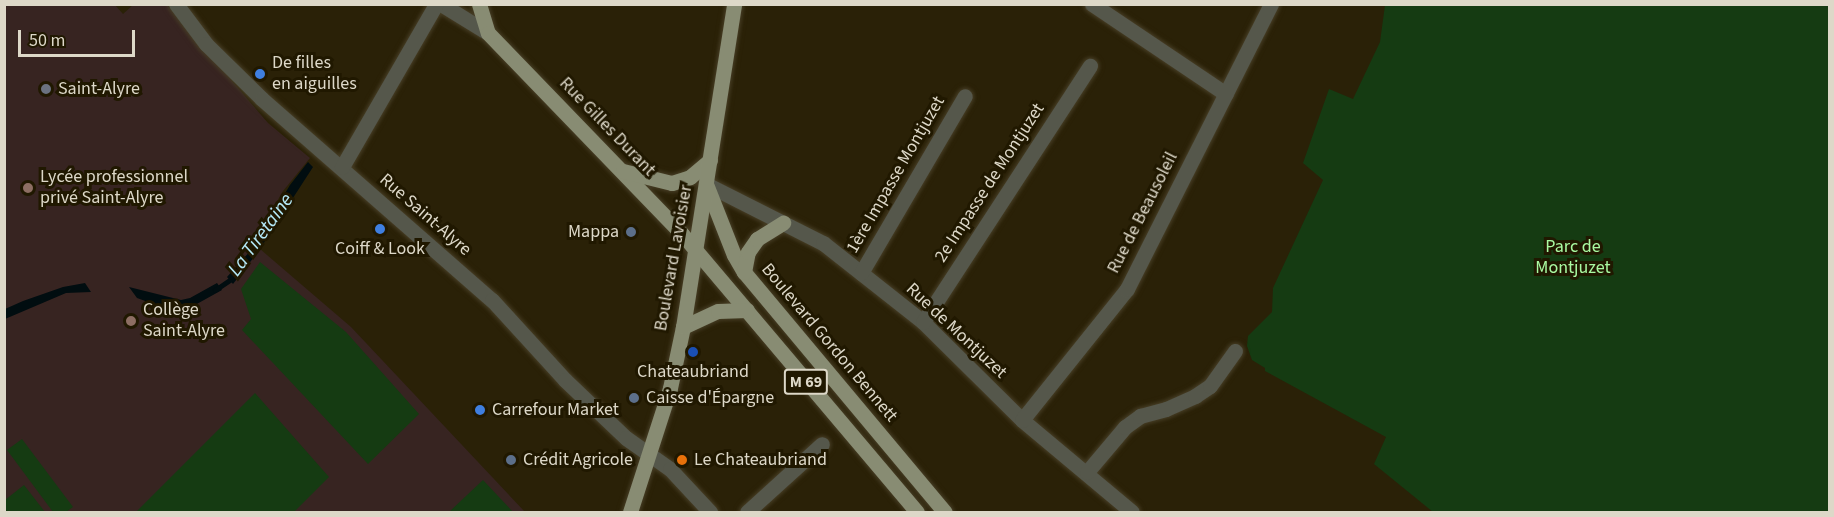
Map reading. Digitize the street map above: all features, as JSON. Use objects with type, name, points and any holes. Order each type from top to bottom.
[{"type":"main road","name":"Rue Gilles Durant","points":[[479,4],[488,33],[623,171],[696,250]]},
{"type":"main road","name":"Boulevard Lavoisier","points":[[630,513],[670,388],[683,327],[734,4]]},
{"type":"main road","points":[[623,171],[672,183],[690,177],[710,160]]},
{"type":"main road","name":"Boulevard Gordon Bennett","points":[[706,184],[734,255],[744,272],[945,513]]},
{"type":"main road","points":[[744,272],[748,252],[756,239],[783,223]]},
{"type":"main road","name":"M 69","points":[[696,250],[917,513]]},
{"type":"main road","points":[[683,327],[718,311],[747,310]]},
{"type":"street","name":"Rue Saint-Alyre","points":[[176,4],[206,44],[254,91],[492,300],[565,380],[626,438],[670,470],[710,513]]},
{"type":"street","points":[[342,167],[436,4]]},
{"type":"street","name":"Rue Gilles Durant","points":[[441,4],[488,33]]},
{"type":"street","points":[[1092,4],[1226,94]]},
{"type":"street","name":"Rue de Beausoleil","points":[[1022,420],[1127,289],[1271,4]]},
{"type":"street","name":"2e Impasse de Montjuzet","points":[[923,322],[1090,66]]},
{"type":"street","name":"1ère Impasse Montjuzet","points":[[861,273],[965,96]]},
{"type":"street","name":"Rue de Montjuzet","points":[[706,184],[823,243],[923,322],[1022,420],[1087,472],[1132,513]]},
{"type":"street","points":[[1087,472],[1125,427],[1140,416],[1166,409],[1195,396],[1210,386],[1235,351]]},
{"type":"street","points":[[747,513],[822,444]]},
{"type":"shaded area","points":[[4,5],[115,5],[123,14],[133,5],[167,5],[268,123],[310,158],[283,191],[253,243],[351,327],[525,512],[5,512]]},
{"type":"green space","name":"Parc de Montjuzet","points":[[1385,5],[1829,5],[1829,512],[1433,512],[1374,464],[1386,437],[1265,371],[1265,368],[1252,360],[1247,346],[1248,336],[1272,312],[1273,288],[1323,180],[1303,163],[1329,89],[1353,99],[1380,42]]},
{"type":"green space","points":[[260,262],[346,332],[419,414],[368,464],[242,330],[251,319],[241,289]]},
{"type":"green space","points":[[255,393],[329,477],[294,512],[136,512]]},
{"type":"green space","points":[[22,439],[73,507],[66,512],[53,512],[7,450]]},
{"type":"green space","points":[[483,480],[513,512],[449,512]]},
{"type":"green space","points":[[24,485],[45,512],[5,512],[5,500]]},
{"type":"water","points":[[308,162],[313,167],[258,252],[233,284],[227,277],[252,249],[290,185]]},
{"type":"water","points":[[85,283],[91,292],[66,293],[5,319],[5,309],[63,287]]},
{"type":"water","points":[[217,283],[222,290],[195,305],[173,311],[137,298],[129,287],[181,300],[190,298]]},
{"type":"waterway","name":"La Tiretaine","points":[[215,290],[233,278]]},
{"type":"place","name":"De filles en aiguilles","points":[[260,74]]},
{"type":"place","name":"Saint-Alyre","points":[[46,89]]},
{"type":"place","name":"Lycée professionnel privé Saint-Alyre","points":[[28,188]]},
{"type":"place","name":"Coiff & Look","points":[[380,229]]},
{"type":"place","name":"Mappa","points":[[631,232]]},
{"type":"place","name":"Collège Saint-Alyre","points":[[131,321]]},
{"type":"place","name":"Chateaubriand","points":[[693,352]]},
{"type":"place","name":"Caisse d'Épargne","points":[[634,398]]},
{"type":"place","name":"Carrefour Market","points":[[480,410]]},
{"type":"place","name":"Crédit Agricole","points":[[511,460]]},
{"type":"place","name":"Le Chateaubriand","points":[[682,460]]}]
